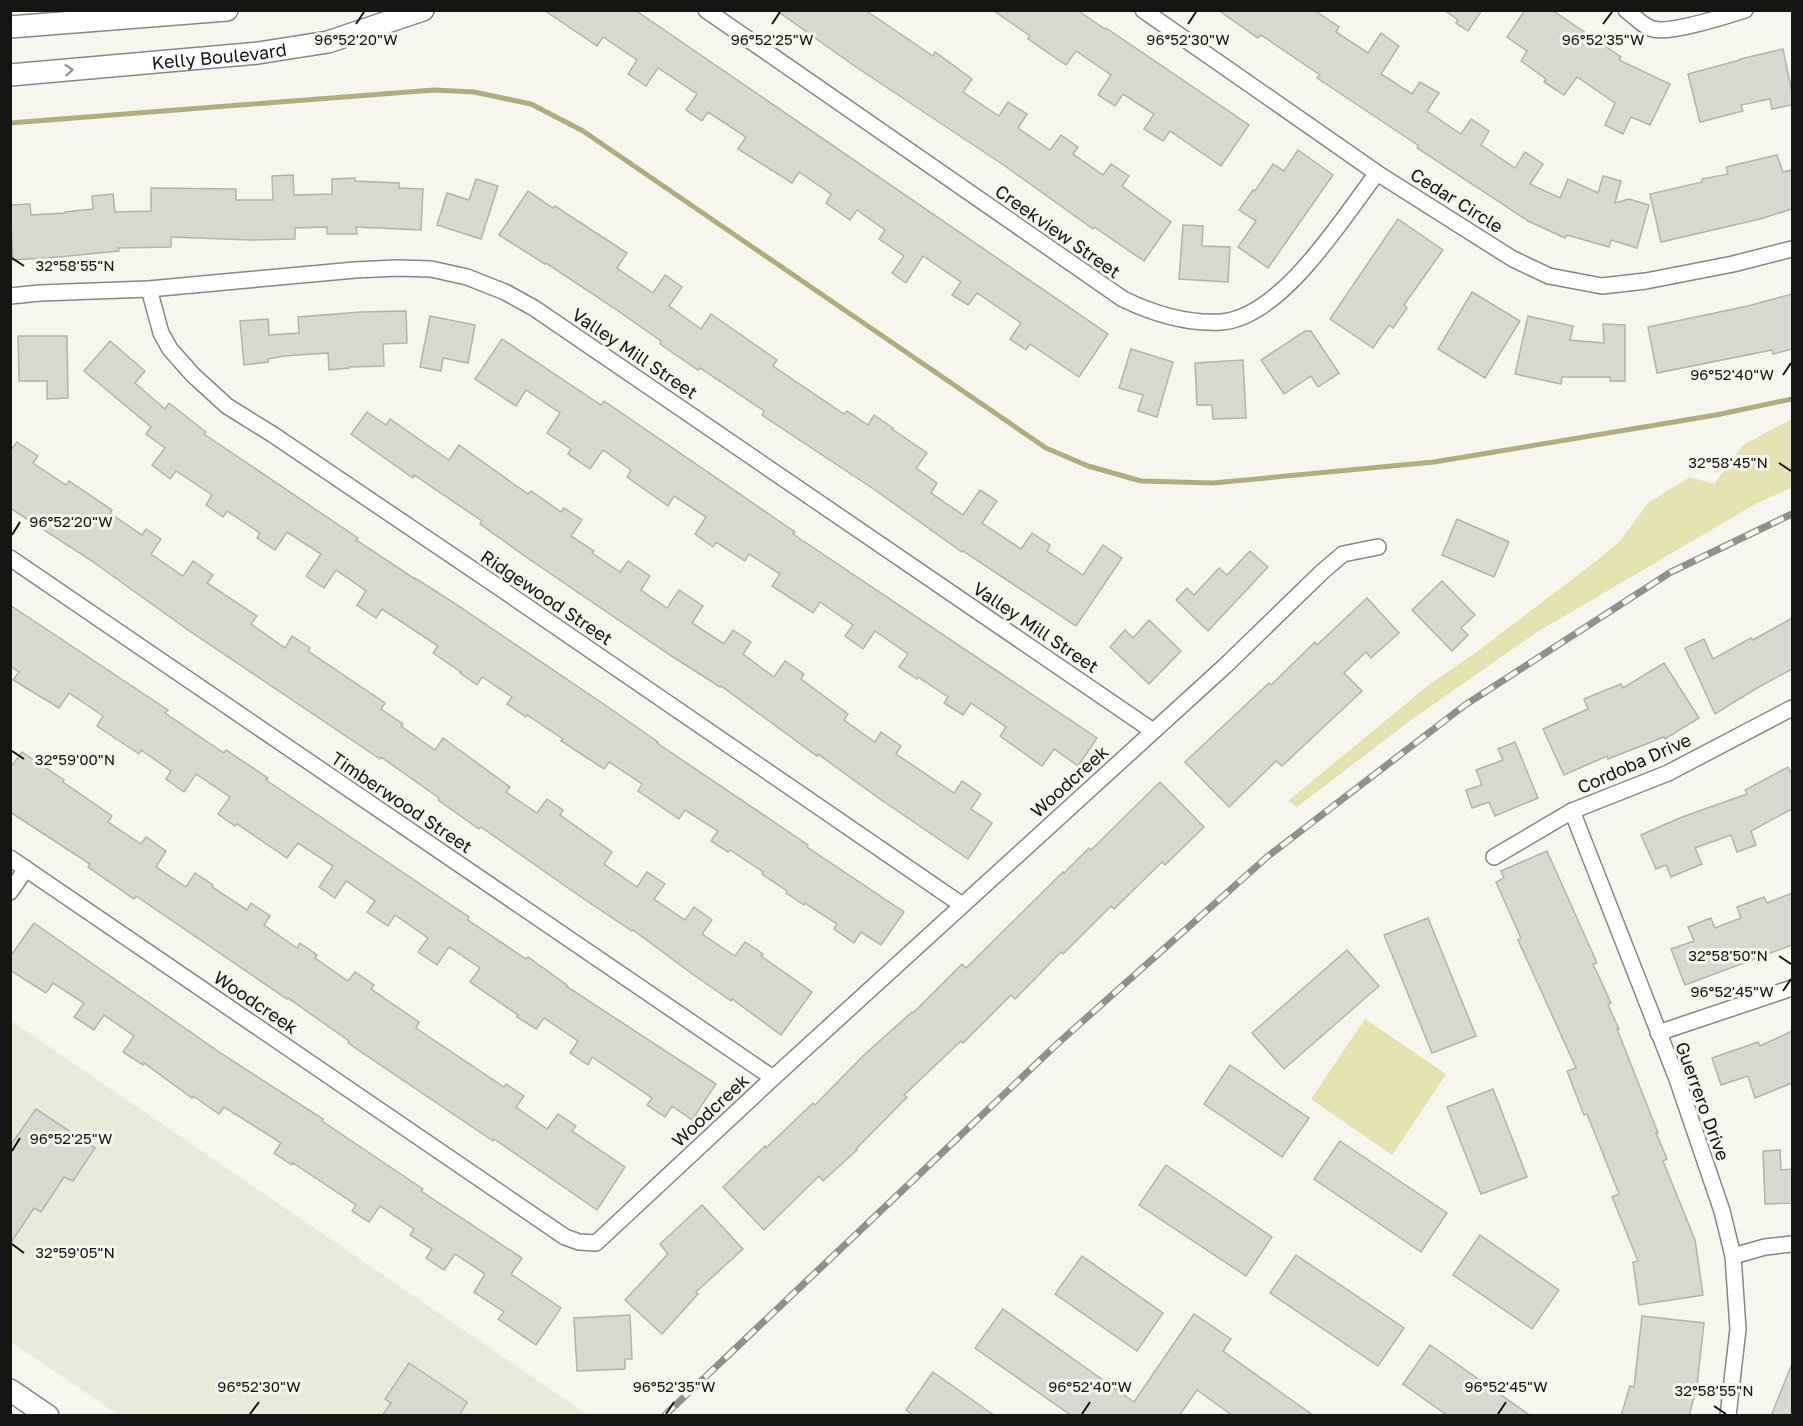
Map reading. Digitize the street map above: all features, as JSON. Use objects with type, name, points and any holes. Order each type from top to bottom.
[{"type":"main road","points":[[10,27],[227,10]]},
{"type":"main road","name":"Kelly Boulevard","points":[[10,75],[270,51],[328,42],[423,10]]},
{"type":"main road","points":[[10,1390],[48,1416]]},
{"type":"street","name":"Creekview Street","points":[[706,10],[1123,299],[1163,316],[1223,322],[1246,315],[1276,297],[1300,274],[1377,173]]},
{"type":"street","name":"Cedar Circle","points":[[1143,10],[1377,173],[1513,259],[1549,276],[1602,286],[1646,281],[1733,264],[1792,249]]},
{"type":"street","points":[[1626,10],[1651,29],[1661,30],[1697,24],[1745,10]]},
{"type":"street","name":"Valley Mill Street","points":[[10,297],[40,293],[149,289],[396,268],[430,269],[467,277],[505,292],[534,308],[1153,731]]},
{"type":"street","name":"Ridgewood Street","points":[[149,289],[162,333],[170,349],[193,375],[227,406],[272,434],[962,904]]},
{"type":"street","name":"Woodcreek","points":[[10,858],[565,1237],[579,1242],[596,1243],[962,904],[1225,666],[1343,554],[1378,547]]},
{"type":"street","name":"Timberwood Street","points":[[10,558],[773,1078]]},
{"type":"street","name":"Cordoba Drive","points":[[1494,857],[1572,811],[1668,773],[1792,708]]},
{"type":"street","name":"Guerrero Drive","points":[[1572,811],[1677,1079],[1718,1200],[1733,1256],[1738,1329],[1728,1416]]},
{"type":"street","points":[[10,892],[26,869]]},
{"type":"street","points":[[1658,1033],[1792,988]]},
{"type":"street","points":[[1733,1256],[1765,1247],[1792,1245]]},
{"type":"shaded area","points":[[1792,419],[1792,488],[1759,502],[1537,632],[1411,720],[1297,807],[1288,801],[1430,684],[1474,654],[1600,558],[1620,541],[1648,503],[1690,477],[1714,484],[1743,445]]},
{"type":"shaded area","points":[[1365,1019],[1446,1074],[1392,1155],[1311,1099]]},
{"type":"shaded area","points":[[10,1020],[588,1415],[119,1415],[11,1342]]},
{"type":"building","points":[[544,10],[635,10],[1108,334],[1079,377],[1030,344],[1026,350],[1010,339],[1021,323],[977,293],[968,305],[952,295],[961,282],[923,256],[906,283],[892,273],[904,256],[879,239],[885,230],[857,210],[850,220],[826,203],[831,194],[799,172],[792,183],[738,149],[746,137],[708,112],[702,121],[686,110],[697,94],[658,68],[646,86],[628,74],[637,60],[603,37],[597,46]]},
{"type":"building","points":[[776,10],[865,10],[933,56],[935,52],[972,79],[963,92],[999,116],[1008,102],[1027,114],[1018,128],[1050,150],[1061,135],[1078,147],[1073,154],[1103,175],[1111,164],[1129,176],[1122,186],[1171,222],[1144,261],[1094,227],[1093,229],[1005,166],[853,65]]},
{"type":"building","points":[[993,10],[1077,10],[1249,125],[1221,166],[1170,131],[1163,141],[1144,129],[1154,114],[1123,94],[1115,106],[1098,95],[1111,75],[1076,51],[1066,65],[1028,39],[1030,36]]},
{"type":"building","points":[[1218,10],[1314,10],[1339,27],[1336,32],[1368,53],[1381,33],[1399,46],[1381,74],[1412,94],[1420,82],[1439,93],[1427,111],[1461,134],[1471,119],[1489,131],[1481,145],[1515,168],[1525,152],[1543,164],[1530,184],[1560,198],[1568,179],[1598,193],[1603,176],[1621,181],[1615,203],[1629,199],[1649,205],[1637,248],[1611,240],[1609,247],[1567,235],[1565,238],[1528,221],[1417,148],[1419,146],[1317,78],[1320,75],[1261,35],[1258,38]]},
{"type":"building","points":[[1444,10],[1482,10],[1468,31],[1456,23],[1458,20]]},
{"type":"building","points":[[1525,10],[1552,10],[1621,57],[1619,60],[1670,84],[1650,125],[1631,117],[1623,134],[1605,125],[1615,103],[1577,77],[1564,95],[1544,82],[1546,79],[1521,61],[1527,51],[1507,37]]},
{"type":"building","points":[[1783,49],[1792,92],[1792,105],[1772,109],[1770,99],[1741,105],[1743,111],[1700,122],[1688,74]]},
{"type":"building","points":[[1298,150],[1333,175],[1268,268],[1238,247],[1256,221],[1239,210],[1273,164],[1284,171]]},
{"type":"building","points":[[1777,155],[1783,172],[1792,170],[1792,209],[1760,219],[1661,242],[1650,194],[1702,182],[1702,179],[1728,174],[1726,167]]},
{"type":"building","points":[[293,175],[294,195],[332,194],[332,179],[355,178],[355,181],[399,183],[399,188],[423,189],[421,230],[356,227],[357,234],[327,234],[327,227],[295,228],[295,239],[171,237],[171,247],[118,248],[119,251],[13,260],[10,205],[30,204],[31,215],[65,213],[93,209],[92,196],[113,194],[115,212],[151,211],[151,188],[236,189],[236,200],[273,200],[272,176]]},
{"type":"building","points":[[476,179],[498,186],[481,239],[437,225],[447,193],[469,200]]},
{"type":"building","points":[[528,191],[627,253],[617,268],[653,293],[665,275],[682,287],[669,306],[701,329],[711,314],[777,360],[773,366],[844,414],[847,411],[868,425],[874,415],[927,453],[916,468],[937,483],[931,493],[963,515],[980,490],[997,501],[982,523],[1021,549],[1032,533],[1050,545],[1047,551],[1083,575],[1103,545],[1122,558],[1076,626],[962,552],[875,490],[762,415],[764,411],[660,344],[661,341],[611,306],[499,235]]},
{"type":"building","points":[[1398,219],[1443,250],[1404,305],[1407,308],[1393,328],[1389,325],[1373,348],[1330,319]]},
{"type":"building","points":[[1183,225],[1203,226],[1202,246],[1230,247],[1228,282],[1179,279]]},
{"type":"building","points":[[1472,292],[1520,321],[1485,378],[1438,349]]},
{"type":"building","points":[[1792,294],[1792,349],[1773,354],[1772,350],[1657,373],[1648,327],[1748,306]]},
{"type":"building","points":[[406,311],[407,343],[383,344],[384,366],[329,370],[328,353],[284,356],[268,359],[268,362],[244,365],[240,321],[268,319],[269,335],[299,333],[298,317]]},
{"type":"building","points":[[430,316],[475,325],[468,363],[443,358],[441,371],[420,367]]},
{"type":"building","points":[[1528,316],[1573,326],[1570,340],[1604,343],[1603,324],[1625,325],[1625,381],[1610,381],[1610,377],[1562,377],[1561,384],[1515,374]]},
{"type":"building","points":[[1305,331],[1311,331],[1339,373],[1318,387],[1311,376],[1284,394],[1261,360]]},
{"type":"building","points":[[18,336],[67,336],[68,398],[47,399],[47,381],[19,381]]},
{"type":"building","points":[[502,339],[601,405],[604,401],[795,532],[793,534],[1097,738],[1078,766],[1054,749],[1042,766],[1000,736],[1006,727],[971,703],[963,715],[944,703],[948,697],[899,667],[908,654],[875,631],[863,649],[845,636],[853,625],[820,602],[813,613],[772,586],[780,574],[749,554],[745,561],[716,542],[713,547],[695,534],[706,517],[674,496],[668,506],[627,477],[631,470],[603,450],[590,469],[568,454],[571,449],[547,433],[560,413],[526,390],[516,406],[475,379]]},
{"type":"building","points":[[110,341],[145,371],[135,383],[165,409],[169,403],[206,432],[204,434],[358,538],[356,540],[608,707],[904,912],[881,945],[861,932],[854,943],[834,929],[837,924],[786,893],[787,891],[762,874],[763,872],[730,850],[728,852],[711,841],[718,831],[685,810],[679,819],[638,791],[642,784],[609,762],[604,769],[561,741],[563,739],[507,704],[512,697],[482,677],[477,685],[460,673],[433,653],[438,646],[382,609],[376,618],[357,605],[366,591],[336,570],[324,588],[306,576],[321,554],[287,532],[275,550],[257,538],[260,533],[227,511],[223,517],[206,505],[212,495],[176,471],[170,479],[152,465],[165,448],[146,434],[151,427],[84,371]]},
{"type":"building","points":[[1131,349],[1173,362],[1157,417],[1138,411],[1143,395],[1119,388]]},
{"type":"building","points":[[1243,360],[1246,418],[1213,419],[1212,405],[1197,405],[1195,363]]},
{"type":"building","points":[[367,412],[386,425],[390,419],[449,460],[459,445],[528,494],[531,491],[561,512],[564,508],[582,520],[571,536],[620,572],[628,561],[650,576],[641,590],[667,608],[679,590],[703,606],[692,623],[724,644],[733,630],[751,642],[743,654],[774,677],[785,661],[804,674],[801,679],[848,714],[844,720],[875,742],[881,732],[901,746],[896,754],[954,793],[962,781],[981,794],[971,809],[992,823],[968,859],[818,754],[817,756],[721,686],[670,655],[529,559],[480,524],[482,521],[414,475],[413,478],[351,434]]},
{"type":"building","points":[[17,442],[38,456],[33,463],[66,485],[69,481],[112,510],[110,513],[142,535],[146,529],[161,539],[151,554],[183,576],[193,561],[213,575],[207,583],[257,616],[251,624],[285,648],[292,636],[310,648],[308,651],[385,703],[381,709],[403,724],[401,726],[435,750],[443,738],[510,787],[506,792],[537,813],[547,799],[563,810],[560,815],[612,852],[604,864],[637,887],[647,872],[665,884],[654,899],[685,920],[694,907],[712,920],[702,934],[735,956],[745,942],[812,992],[781,1035],[633,930],[581,897],[481,827],[479,829],[381,757],[380,759],[188,630],[89,559],[10,508],[10,451]]},
{"type":"building","points":[[1457,519],[1509,542],[1494,577],[1442,555]]},
{"type":"building","points":[[1250,551],[1268,567],[1208,631],[1176,600],[1187,588],[1194,595],[1219,568],[1227,575]]},
{"type":"building","points":[[1442,581],[1475,615],[1461,628],[1468,635],[1452,651],[1412,610]]},
{"type":"building","points":[[1367,598],[1399,633],[1371,658],[1366,652],[1344,673],[1362,691],[1282,766],[1276,761],[1229,807],[1185,762],[1269,683],[1271,685],[1315,642],[1317,645]]},
{"type":"building","points":[[10,605],[168,710],[165,713],[224,753],[226,750],[268,778],[266,780],[469,917],[468,920],[526,959],[528,957],[566,986],[716,1084],[692,1120],[672,1106],[665,1117],[647,1105],[652,1098],[592,1057],[588,1065],[570,1053],[578,1041],[544,1018],[536,1029],[517,1017],[518,1015],[470,982],[480,968],[449,947],[437,965],[418,952],[428,938],[395,915],[388,926],[367,912],[375,901],[346,881],[335,898],[319,887],[333,866],[298,843],[287,858],[237,824],[235,826],[218,814],[230,797],[196,774],[184,792],[166,779],[171,771],[141,750],[139,754],[97,726],[103,716],[69,693],[59,708],[13,680],[19,672],[10,666]]},
{"type":"building","points":[[1792,618],[1792,669],[1715,714],[1685,648],[1704,639],[1713,659]]},
{"type":"building","points":[[1149,620],[1181,651],[1149,684],[1110,647],[1125,630],[1133,638]]},
{"type":"building","points":[[1664,663],[1699,718],[1665,739],[1664,737],[1608,759],[1607,756],[1564,775],[1543,729],[1588,709],[1584,699],[1621,684],[1623,688]]},
{"type":"building","points":[[1515,742],[1538,798],[1495,816],[1489,802],[1472,808],[1466,790],[1482,785],[1476,770],[1503,760],[1498,749]]},
{"type":"building","points":[[22,752],[112,816],[108,822],[141,844],[146,837],[166,851],[156,867],[186,887],[195,873],[247,910],[251,903],[270,916],[264,925],[297,948],[300,943],[317,955],[315,958],[348,981],[355,972],[374,985],[371,989],[419,1022],[416,1028],[504,1087],[506,1084],[524,1096],[516,1107],[547,1129],[558,1114],[576,1126],[572,1131],[625,1167],[597,1210],[348,1043],[349,1041],[288,998],[136,896],[134,899],[88,867],[90,864],[10,812],[10,768]]},
{"type":"building","points":[[1788,767],[1792,775],[1792,809],[1751,831],[1756,845],[1737,852],[1731,835],[1695,848],[1702,864],[1671,877],[1666,865],[1656,869],[1641,835],[1682,817],[1747,794],[1745,790]]},
{"type":"building","points":[[1160,782],[1204,827],[1165,865],[1162,862],[1114,909],[1111,906],[1015,999],[1011,995],[963,1043],[961,1041],[904,1095],[907,1097],[857,1150],[823,1181],[819,1176],[764,1230],[723,1187],[813,1103],[815,1105],[864,1055],[913,1013],[962,964],[966,968],[1063,872],[1089,848],[1091,850]]},
{"type":"building","points":[[1547,851],[1597,963],[1593,964],[1611,1003],[1608,1005],[1658,1133],[1656,1133],[1667,1159],[1663,1161],[1695,1240],[1703,1295],[1639,1305],[1633,1262],[1638,1261],[1612,1197],[1619,1194],[1567,1071],[1576,1068],[1518,940],[1521,938],[1496,882],[1504,878],[1501,871]]},
{"type":"building","points":[[1792,893],[1792,945],[1685,985],[1671,949],[1694,941],[1688,927],[1711,918],[1715,928],[1741,918],[1737,907],[1764,897],[1767,903]]},
{"type":"building","points":[[1428,918],[1476,1036],[1432,1053],[1384,935]]},
{"type":"building","points":[[34,923],[222,1054],[323,1119],[322,1121],[423,1189],[421,1191],[522,1258],[511,1274],[561,1308],[536,1345],[498,1319],[504,1312],[474,1292],[485,1274],[455,1254],[444,1270],[426,1258],[432,1249],[410,1235],[414,1229],[380,1206],[369,1222],[352,1211],[356,1205],[274,1153],[281,1143],[224,1107],[219,1114],[193,1096],[192,1098],[144,1063],[143,1065],[123,1052],[134,1036],[104,1015],[94,1030],[74,1017],[84,1003],[53,983],[46,993],[10,970],[10,957]]},
{"type":"building","points":[[1347,950],[1379,986],[1284,1069],[1252,1033]]},
{"type":"building","points":[[1792,1031],[1792,1083],[1755,1098],[1748,1076],[1721,1085],[1712,1058],[1758,1042],[1760,1046]]},
{"type":"building","points":[[1230,1065],[1309,1118],[1282,1157],[1204,1104]]},
{"type":"building","points":[[1493,1089],[1527,1177],[1481,1194],[1447,1107]]},
{"type":"building","points":[[36,1109],[95,1148],[73,1181],[64,1177],[41,1212],[34,1208],[10,1244],[10,1146]]},
{"type":"building","points":[[1340,1141],[1447,1213],[1421,1252],[1314,1179]]},
{"type":"building","points":[[1780,1150],[1781,1170],[1792,1169],[1792,1203],[1765,1204],[1763,1151]]},
{"type":"building","points":[[1166,1165],[1272,1237],[1246,1276],[1139,1205]]},
{"type":"building","points":[[702,1205],[743,1249],[696,1292],[698,1294],[662,1334],[625,1300],[668,1254],[660,1244]]},
{"type":"building","points":[[1480,1235],[1559,1290],[1532,1329],[1453,1275]]},
{"type":"building","points":[[1296,1255],[1404,1328],[1378,1366],[1270,1293]]},
{"type":"building","points":[[1082,1256],[1163,1313],[1137,1351],[1055,1294]]},
{"type":"building","points":[[1003,1309],[1134,1402],[1194,1314],[1231,1339],[1223,1351],[1314,1416],[1233,1416],[1197,1390],[1179,1416],[1072,1416],[975,1348]]},
{"type":"building","points":[[630,1315],[632,1359],[625,1359],[625,1369],[577,1371],[574,1318]]},
{"type":"building","points":[[1642,1316],[1704,1323],[1697,1385],[1689,1416],[1621,1416],[1630,1386],[1634,1387]]},
{"type":"building","points":[[1430,1345],[1531,1416],[1448,1416],[1403,1384]]},
{"type":"building","points":[[409,1363],[467,1402],[459,1416],[382,1416],[391,1403],[385,1399]]},
{"type":"building","points":[[1792,1364],[1792,1416],[1771,1416]]},
{"type":"building","points":[[933,1372],[995,1416],[914,1416],[906,1410]]},
{"type":"waterway","points":[[10,123],[434,90],[474,92],[531,104],[583,131],[1046,448],[1088,466],[1141,481],[1213,483],[1434,462],[1716,415],[1792,399]]},
{"type":"railway","points":[[664,1416],[1056,1045],[1267,857],[1465,705],[1671,572],[1792,514]]}]
